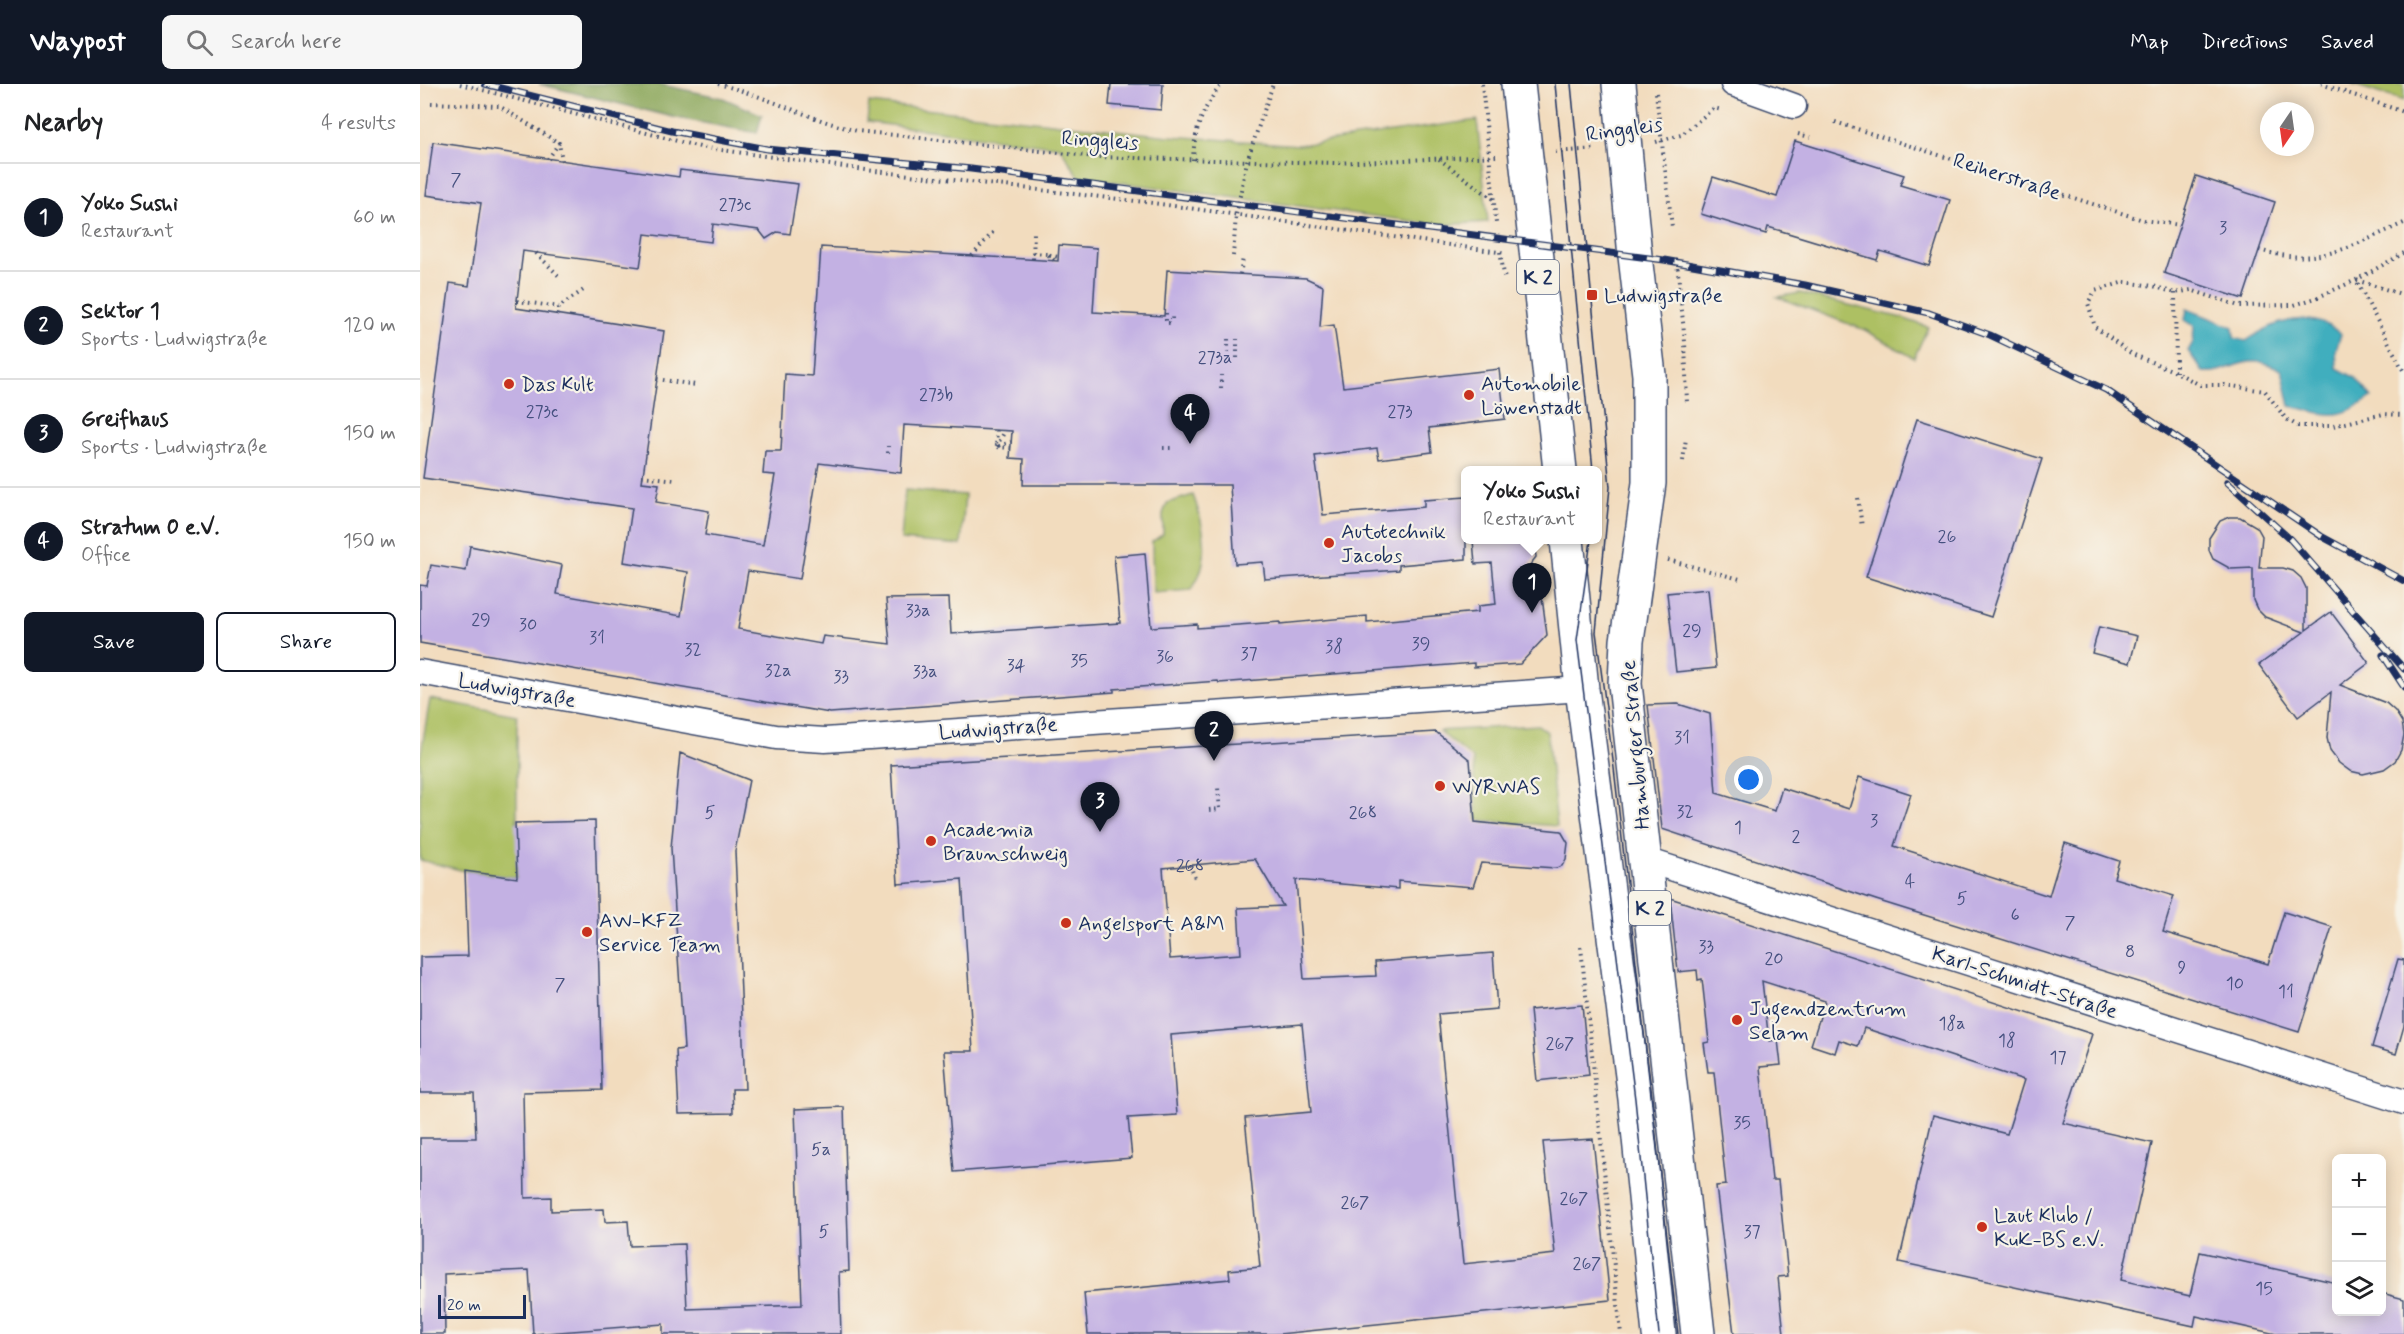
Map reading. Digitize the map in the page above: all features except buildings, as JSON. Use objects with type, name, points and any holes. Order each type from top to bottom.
[{"type":"main road","name":"K 2","points":[[1518,84],[1559,466]]},
{"type":"main road","name":"Hamburger Straße","points":[[1619,84],[1649,375],[1649,483],[1627,641],[1625,684],[1698,1334]]},
{"type":"main road","name":"Hamburger Straße","points":[[1567,544],[1582,689],[1635,1099],[1659,1334]]},
{"type":"street","points":[[1733,84],[1794,106]]},
{"type":"street","name":"Ludwigstraße","points":[[420,672],[776,737],[825,740],[1582,689]]},
{"type":"street","name":"Karl-Schmidt-Straße","points":[[1646,861],[2404,1102]]},
{"type":"path","points":[[462,84],[700,147],[866,170],[1236,215],[1509,253]]},
{"type":"path","name":"Ringgleis","points":[[718,84],[743,90],[824,122],[857,131],[1096,158],[1336,163],[1488,156]]},
{"type":"path","points":[[1193,159],[1199,120],[1209,100],[1222,84]]},
{"type":"path","points":[[1233,256],[1236,215],[1246,161],[1273,84]]},
{"type":"path","points":[[1482,84],[1496,223]]},
{"type":"path","points":[[2321,84],[2404,112]]},
{"type":"path","points":[[1656,93],[1672,227]]},
{"type":"path","points":[[431,103],[499,106],[559,143],[562,161]]},
{"type":"path","name":"Ringgleis","points":[[1525,154],[1624,148],[1661,141],[1681,135],[1714,108],[1725,111]]},
{"type":"path","name":"Reiherstraße","points":[[1835,122],[2143,220],[2180,225]]},
{"type":"path","points":[[1788,131],[1810,137]]},
{"type":"path","points":[[548,159],[559,143]]},
{"type":"path","points":[[1439,159],[1494,200]]},
{"type":"path","points":[[2259,250],[2302,258],[2332,254],[2404,223]]},
{"type":"path","points":[[972,256],[994,231]]},
{"type":"path","points":[[1033,259],[1034,233]]},
{"type":"path","points":[[536,253],[560,277]]},
{"type":"path","points":[[1033,253],[1047,254],[1056,259]]},
{"type":"path","points":[[2404,253],[2356,280],[2294,305],[2239,306],[2191,290],[2175,293],[2153,286],[2124,282],[2095,291],[2088,303],[2095,327],[2132,354],[2176,372],[2200,385],[2225,385],[2265,391],[2286,419],[2298,426],[2333,426],[2383,414],[2404,415]]},
{"type":"path","points":[[1240,274],[1243,258]]},
{"type":"path","points":[[1677,262],[1685,342],[1687,404]]},
{"type":"path","points":[[2356,280],[2404,295]]},
{"type":"path","points":[[2356,280],[2404,372]]},
{"type":"path","points":[[557,315],[559,307],[585,289]]},
{"type":"path","points":[[2175,293],[2176,372]]},
{"type":"path","points":[[517,301],[559,307]]},
{"type":"path","points":[[1166,313],[1166,323],[1172,318]]},
{"type":"path","points":[[1228,356],[1228,339],[1237,340],[1237,357]]},
{"type":"path","points":[[1221,375],[1221,388]]},
{"type":"path","points":[[657,379],[696,385]]},
{"type":"path","points":[[996,447],[997,430]]},
{"type":"path","points":[[996,447],[1005,431]]},
{"type":"path","points":[[996,447],[1011,442]]},
{"type":"path","points":[[888,446],[888,453]]},
{"type":"path","points":[[996,447],[1011,448]]},
{"type":"path","points":[[1163,449],[1170,449]]},
{"type":"path","points":[[642,476],[676,480]]},
{"type":"path","points":[[1858,498],[1862,527]]},
{"type":"path","points":[[1665,560],[1740,579]]},
{"type":"path","points":[[1209,810],[1220,809],[1218,788]]},
{"type":"path","points":[[1190,865],[1195,878]]},
{"type":"path","points":[[1580,942],[1622,1334]]},
{"type":"green space","points":[[539,84],[658,84],[723,98],[762,115],[757,133],[677,118]]},
{"type":"green space","points":[[2351,84],[2404,84],[2404,101]]},
{"type":"green space","points":[[869,103],[1169,136],[1299,145],[1477,120],[1488,222],[1441,225],[1079,177],[1060,147],[867,122]]},
{"type":"green space","points":[[1800,293],[1902,318],[1928,327],[1914,358],[1865,330],[1777,297]]},
{"type":"green space","points":[[905,490],[965,495],[961,545],[901,540]]},
{"type":"green space","points":[[1193,495],[1201,519],[1204,544],[1204,556],[1198,579],[1191,590],[1153,593],[1152,542],[1163,534],[1163,514],[1167,503]]},
{"type":"green space","points":[[430,699],[517,715],[517,878],[465,871],[420,860],[420,758]]},
{"type":"green space","points":[[1538,725],[1547,732],[1557,826],[1477,820],[1473,759],[1439,731]]},
{"type":"water","points":[[2187,309],[2233,327],[2234,338],[2246,341],[2269,328],[2293,320],[2317,322],[2329,326],[2341,334],[2336,350],[2337,368],[2356,378],[2372,397],[2350,410],[2324,414],[2290,406],[2282,370],[2268,364],[2252,362],[2217,371],[2203,372],[2188,351],[2193,342],[2194,326],[2185,320]]},
{"type":"tram line","points":[[1555,84],[1593,466]]},
{"type":"tram line","points":[[1571,84],[1610,487],[1596,632],[1614,768],[1678,1334]]},
{"type":"tram line","points":[[1590,544],[1577,640],[1635,1099],[1659,1334]]},
{"type":"railway","points":[[485,84],[672,131],[767,149],[971,169],[1664,260],[1805,285],[1929,313],[1990,335],[2106,390],[2321,536],[2404,581]]},
{"type":"railway","points":[[2227,482],[2290,539],[2404,669]]},
{"type":"railway","points":[[2383,655],[2404,687]]},
{"type":"place","name":"Ludwigstraße","points":[[1592,295]]},
{"type":"place","name":"Das Kult","points":[[509,384]]},
{"type":"place","name":"Automobile Löwenstadt","points":[[1469,395]]},
{"type":"place","name":"Stratum 0 e.V.","points":[[1190,444]]},
{"type":"place","name":"Autotechnik Jacobs","points":[[1329,543]]},
{"type":"place","name":"Yoko Sushi","points":[[1532,613]]},
{"type":"place","name":"Sektor 1","points":[[1214,761]]},
{"type":"place","name":"WYRWAS","points":[[1440,786]]},
{"type":"place","name":"Greifhaus","points":[[1100,832]]},
{"type":"place","name":"Academia Braunschweig","points":[[931,841]]},
{"type":"place","name":"Angelsport A&M","points":[[1066,923]]},
{"type":"place","name":"AW-KFZ Service Team","points":[[587,932]]},
{"type":"place","name":"Jugendzentrum Selam","points":[[1737,1020]]},
{"type":"place","name":"Laut Klub / KuK-BS e.V.","points":[[1982,1227]]}]
